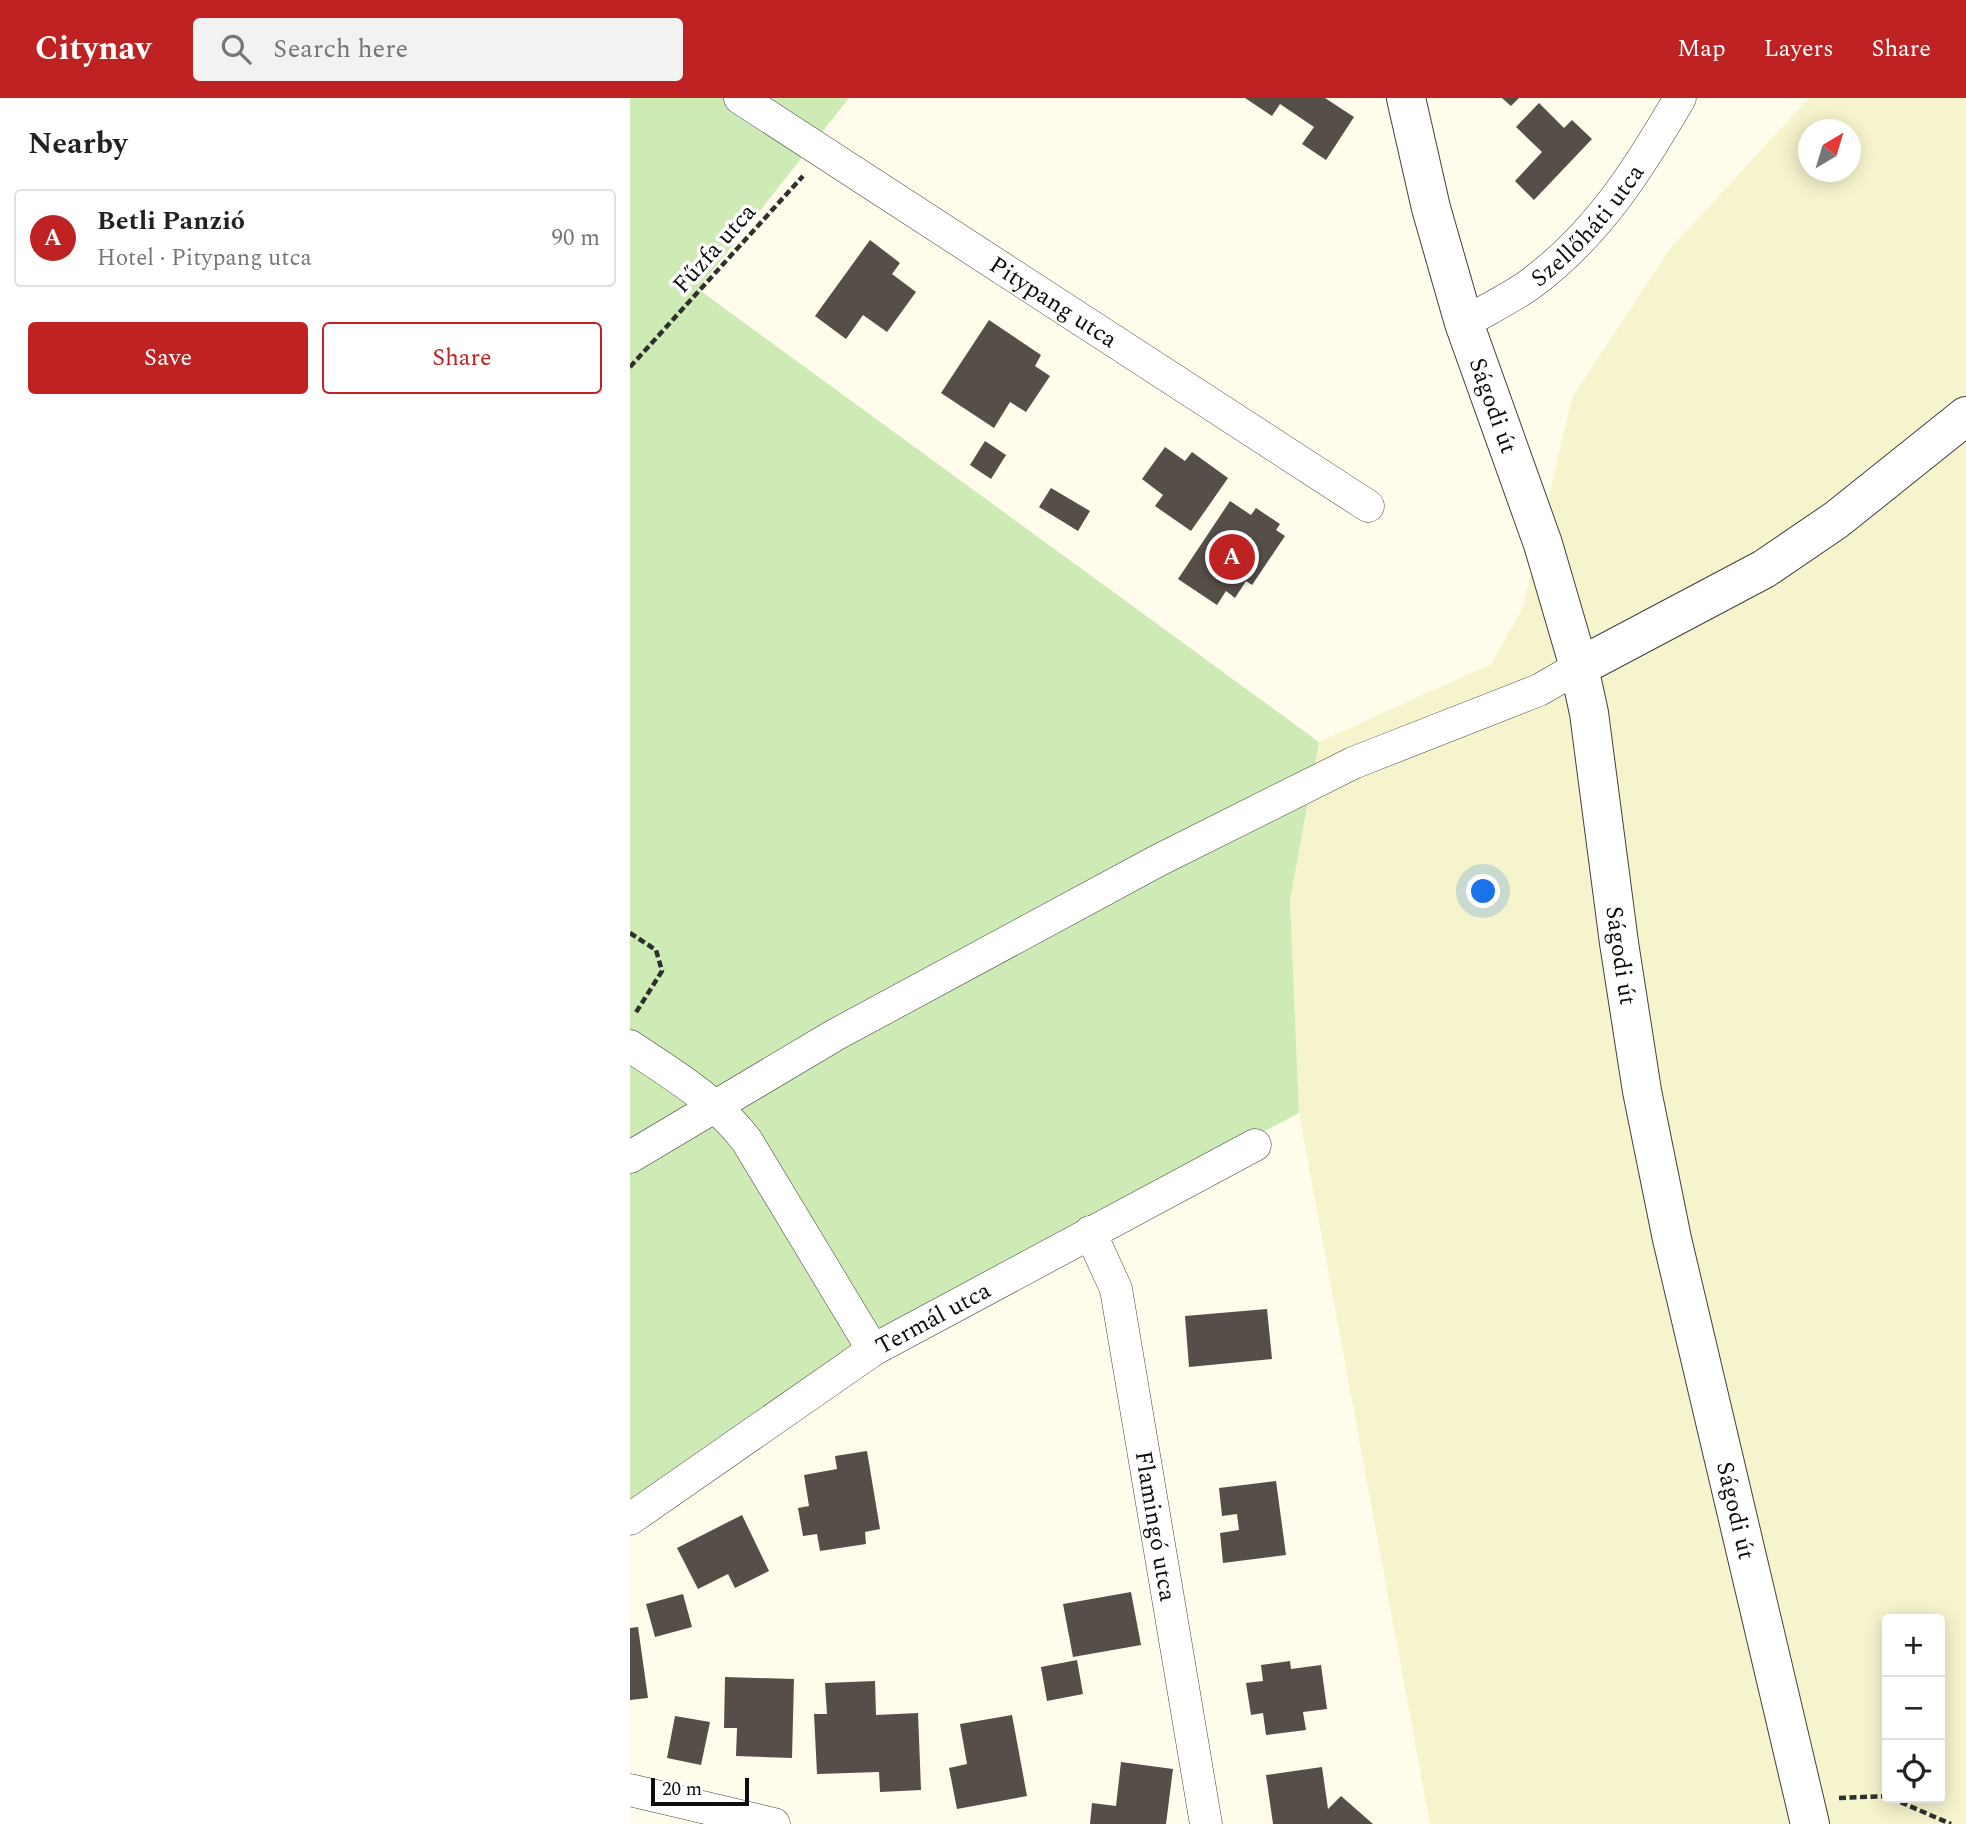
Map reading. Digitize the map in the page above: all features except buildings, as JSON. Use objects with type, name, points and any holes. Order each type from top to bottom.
[{"type":"street","name":"Pitypang utca","points":[[740,98],[1368,506]]},
{"type":"street","name":"Ságodi út","points":[[1406,98],[1431,208],[1464,323],[1544,544],[1579,667],[1591,726],[1642,1091],[1672,1239],[1807,1812]]},
{"type":"street","name":"Szellőháti utca","points":[[1464,323],[1528,285],[1571,249],[1613,204],[1680,98]]},
{"type":"street","points":[[630,1157],[835,1035],[1171,854],[1353,764],[1539,690],[1764,569],[1836,520],[1966,415]]},
{"type":"street","points":[[630,1046],[715,1105],[732,1121],[747,1141],[873,1350]]},
{"type":"street","name":"Termál utca","points":[[630,1519],[873,1350],[1255,1145]]},
{"type":"street","name":"Flamingó utca","points":[[1090,1232],[1116,1289],[1206,1824]]},
{"type":"street","points":[[630,1790],[774,1824]]},
{"type":"path","name":"Fűzfa utca","points":[[630,367],[824,152]]},
{"type":"path","points":[[630,933],[656,950],[662,971],[630,1022]]},
{"type":"path","points":[[1807,1812],[1882,1798]]},
{"type":"path","points":[[1903,1803],[1951,1824]]},
{"type":"green space","points":[[630,98],[849,98],[698,289],[1319,742],[1290,900],[1299,1113],[885,1330],[630,1513]]},
{"type":"green space","points":[[1809,98],[1966,98],[1966,1824],[1430,1824],[1299,1113],[1290,900],[1319,742],[1491,664],[1523,607],[1572,398],[1669,250]]},
{"type":"place","name":"Betli Panzió","points":[[1232,557]]}]
